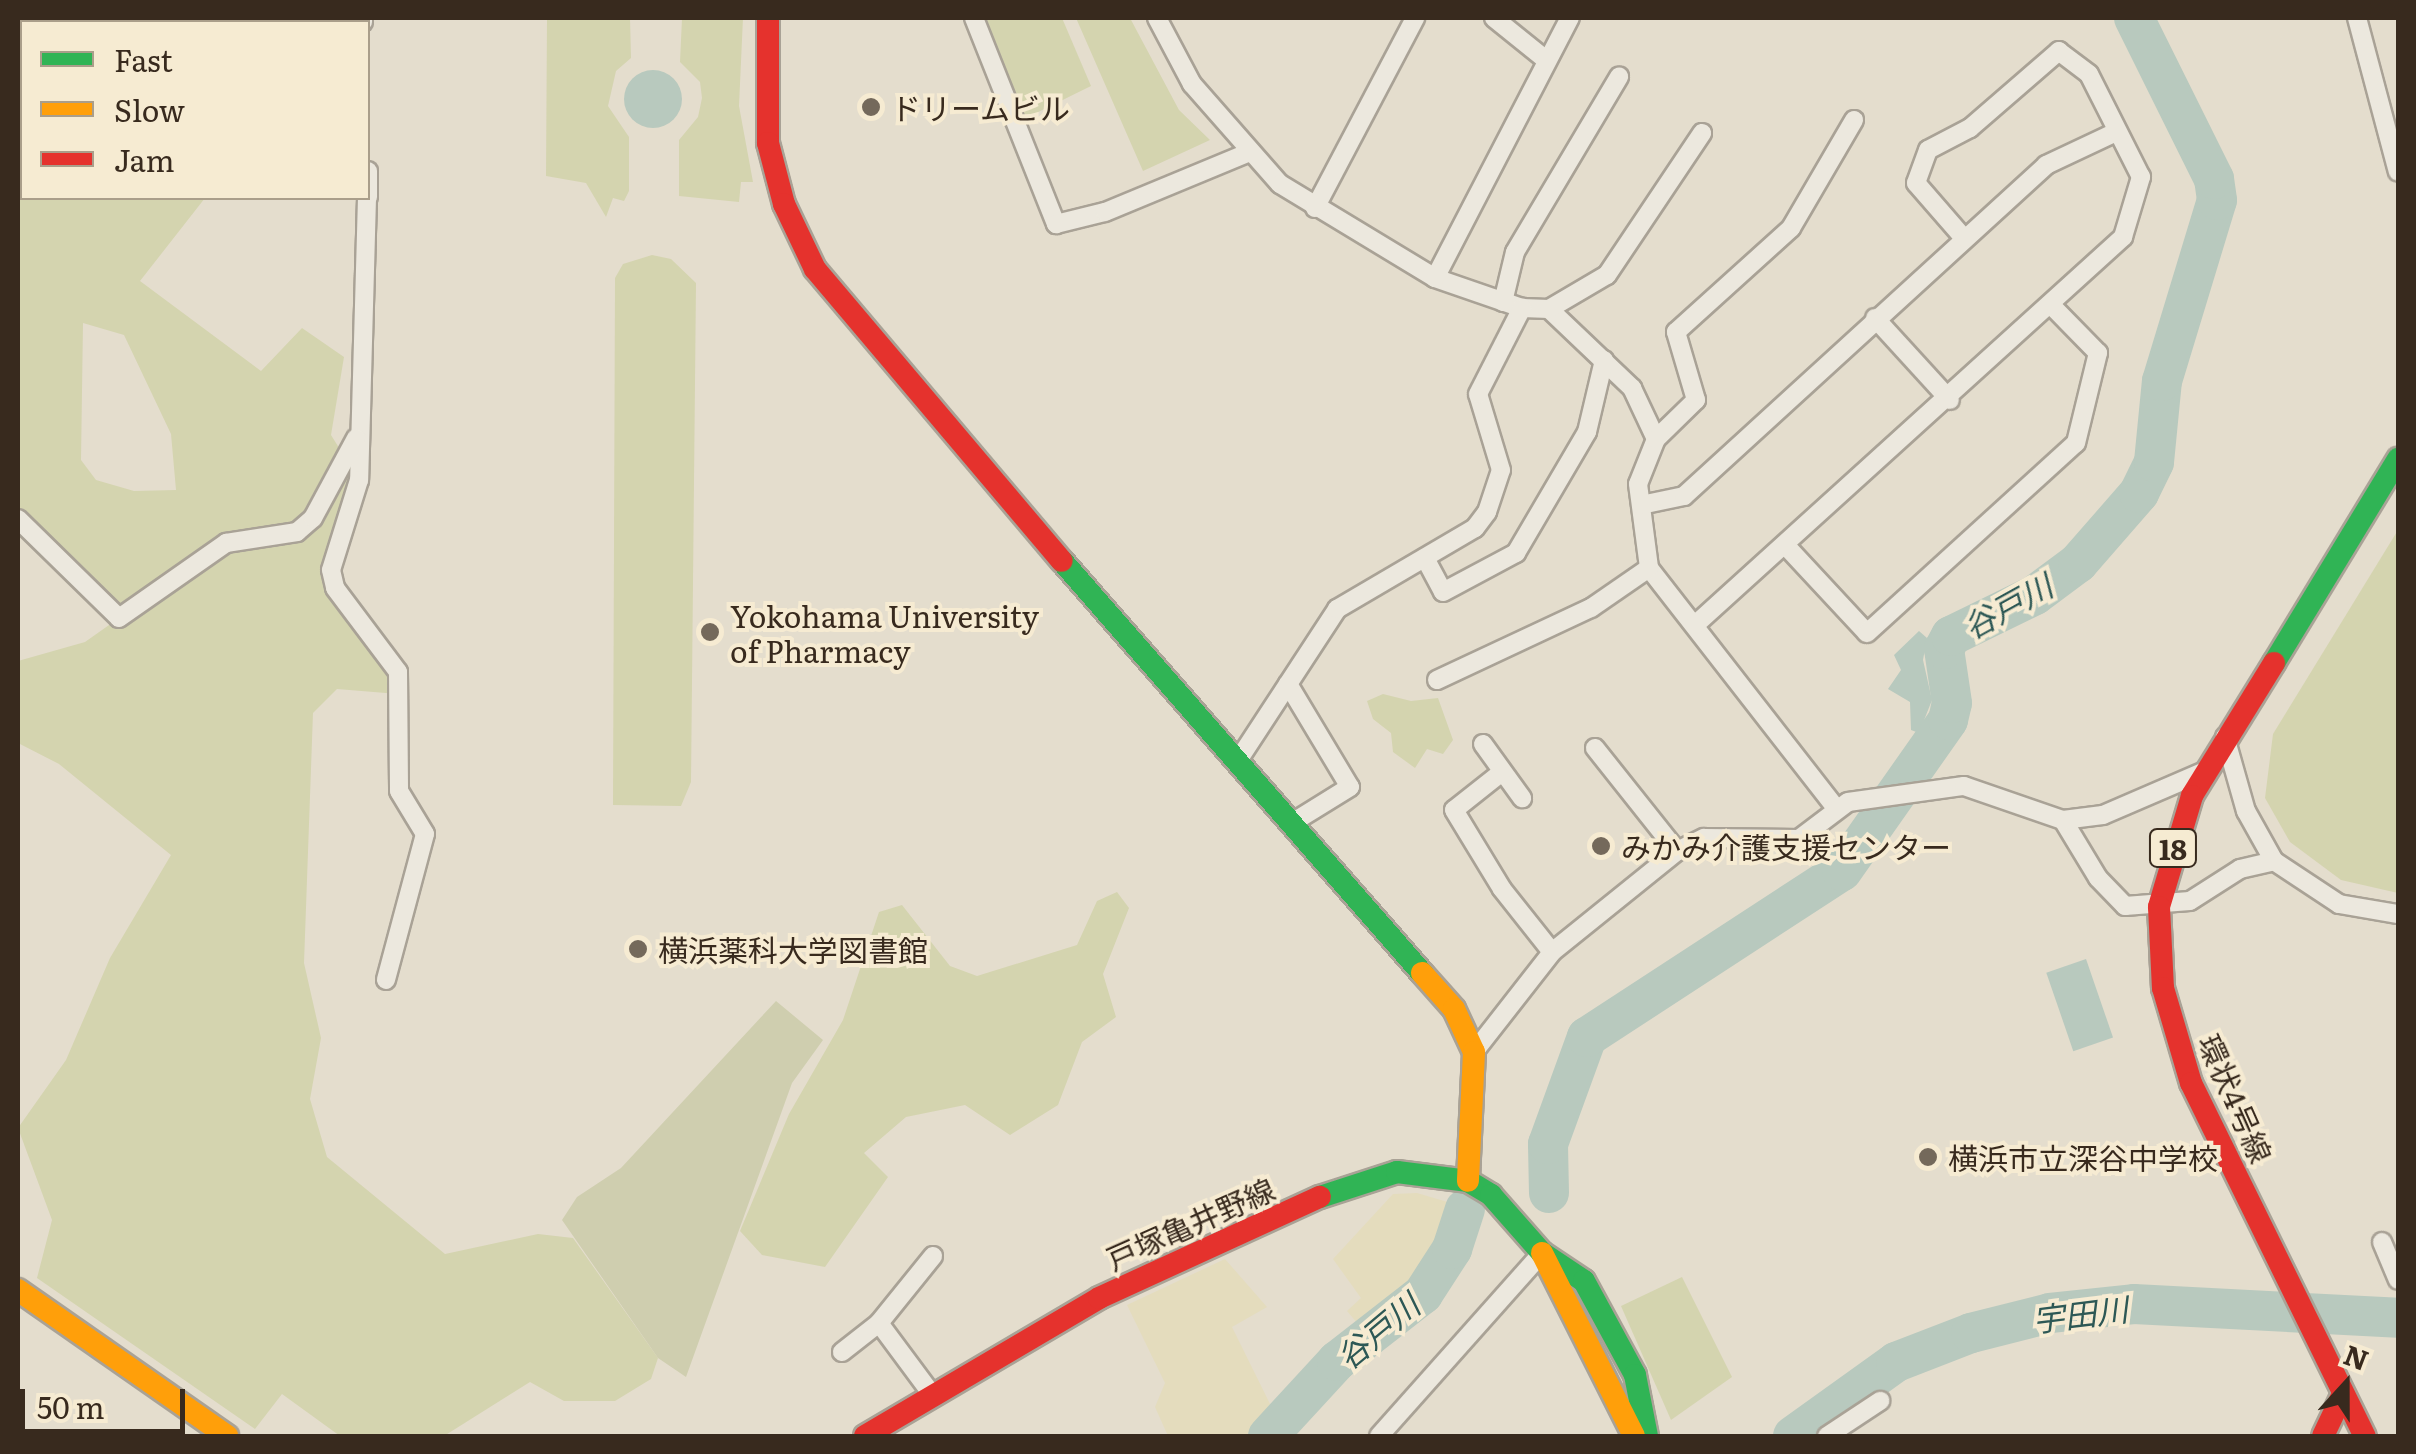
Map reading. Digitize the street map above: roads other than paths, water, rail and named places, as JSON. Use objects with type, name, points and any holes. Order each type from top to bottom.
[{"type":"main road","points":[[768,18],[763,82],[768,143],[784,204],[815,268],[1454,1010],[1474,1052],[1468,1181],[1491,1195],[1542,1254],[1634,1436]]},
{"type":"main road","name":"環状4号線","points":[[2365,1436],[2187,1070],[2163,988],[2159,907],[2174,844],[2205,772],[2397,466]]},
{"type":"main road","name":"戸塚亀井野線","points":[[865,1436],[930,1394],[1099,1298],[1361,1179],[1397,1172],[1468,1181]]},
{"type":"main road","points":[[1542,1254],[1584,1281],[1605,1310],[1635,1375],[1646,1436]]},
{"type":"main road","points":[[18,1290],[227,1436]]},
{"type":"main road","points":[[2323,1436],[2343,1394]]},
{"type":"street","points":[[974,18],[1056,224],[1105,212],[1250,152]]},
{"type":"street","points":[[1157,18],[1192,84],[1250,152],[1315,208],[1435,278],[1513,305],[1549,310],[1632,388],[1656,439]]},
{"type":"street","points":[[1315,208],[1415,18]]},
{"type":"street","points":[[1494,18],[1546,60]]},
{"type":"street","points":[[1435,278],[1570,18]]},
{"type":"street","points":[[2357,18],[2398,172]]},
{"type":"street","points":[[1695,625],[2053,307],[2123,238],[2141,178],[2089,74],[2059,51],[1970,128],[1928,150],[1916,183],[1963,236]]},
{"type":"street","points":[[1237,762],[1337,610],[1475,528],[1498,495],[1501,470],[1478,394],[1513,305],[1515,252],[1619,77]]},
{"type":"street","points":[[1835,807],[1648,568],[1638,484],[1656,439],[1696,400],[1676,332],[1790,228],[1854,120]]},
{"type":"street","points":[[1641,505],[1684,496],[1963,236],[2046,165],[2116,132]]},
{"type":"street","points":[[1549,310],[1607,276],[1702,133]]},
{"type":"street","points":[[368,200],[356,438],[358,480],[332,570],[335,588],[398,672],[399,791],[425,834],[386,980]]},
{"type":"street","points":[[1786,547],[1866,632],[1880,620],[2076,443],[2098,352],[2053,307]]},
{"type":"street","points":[[1875,318],[1950,400]]},
{"type":"street","points":[[1425,558],[1443,592],[1516,553],[1587,432],[1604,360]]},
{"type":"street","points":[[18,519],[120,618],[226,543],[297,532],[313,518],[356,438]]},
{"type":"street","points":[[1437,680],[1591,608],[1648,568]]},
{"type":"street","points":[[1288,684],[1350,788],[1290,824]]},
{"type":"street","points":[[2225,736],[2246,811],[2274,861],[2339,904],[2398,914]]},
{"type":"street","points":[[1483,744],[1522,798]]},
{"type":"street","points":[[1594,748],[1677,851]]},
{"type":"street","points":[[1502,772],[1454,810],[1502,888],[1552,952]]},
{"type":"street","points":[[1474,1052],[1552,952],[1677,851],[1704,838],[1800,839],[1835,807],[1964,786],[2063,820],[2103,816],[2205,772]]},
{"type":"street","points":[[2063,820],[2098,878],[2126,906],[2159,907],[2190,901],[2240,869],[2274,861]]},
{"type":"street","points":[[2382,1242],[2398,1280]]},
{"type":"street","points":[[1379,1436],[1542,1254]]},
{"type":"street","points":[[842,1352],[880,1323],[933,1256]]},
{"type":"street","points":[[880,1323],[930,1394]]},
{"type":"street","points":[[1826,1436],[1880,1401]]},
{"type":"waterway","name":"谷戸川","points":[[1549,1193],[1548,1144],[1587,1037],[1842,871],[1948,720],[1952,703],[1944,649],[1951,636],[2035,595],[2078,563],[2139,493],[2154,462],[2162,381],[2217,200],[2214,179],[2134,18]]},
{"type":"waterway","name":"谷戸川","points":[[1268,1436],[1337,1361],[1423,1294],[1452,1249],[1465,1209]]},
{"type":"waterway","name":"宇田川","points":[[1793,1436],[1896,1362],[1971,1333],[2050,1313],[2134,1304],[2398,1318]]},
{"type":"place","name":"ドリームビル","points":[[871,107]]},
{"type":"place","name":"Yokohama University of Pharmacy","points":[[710,632]]},
{"type":"place","name":"みかみ介護支援センター","points":[[1601,846]]},
{"type":"place","name":"横浜薬科大学図書館","points":[[638,949]]},
{"type":"place","name":"横浜市立深谷中学校","points":[[1928,1157]]}]
